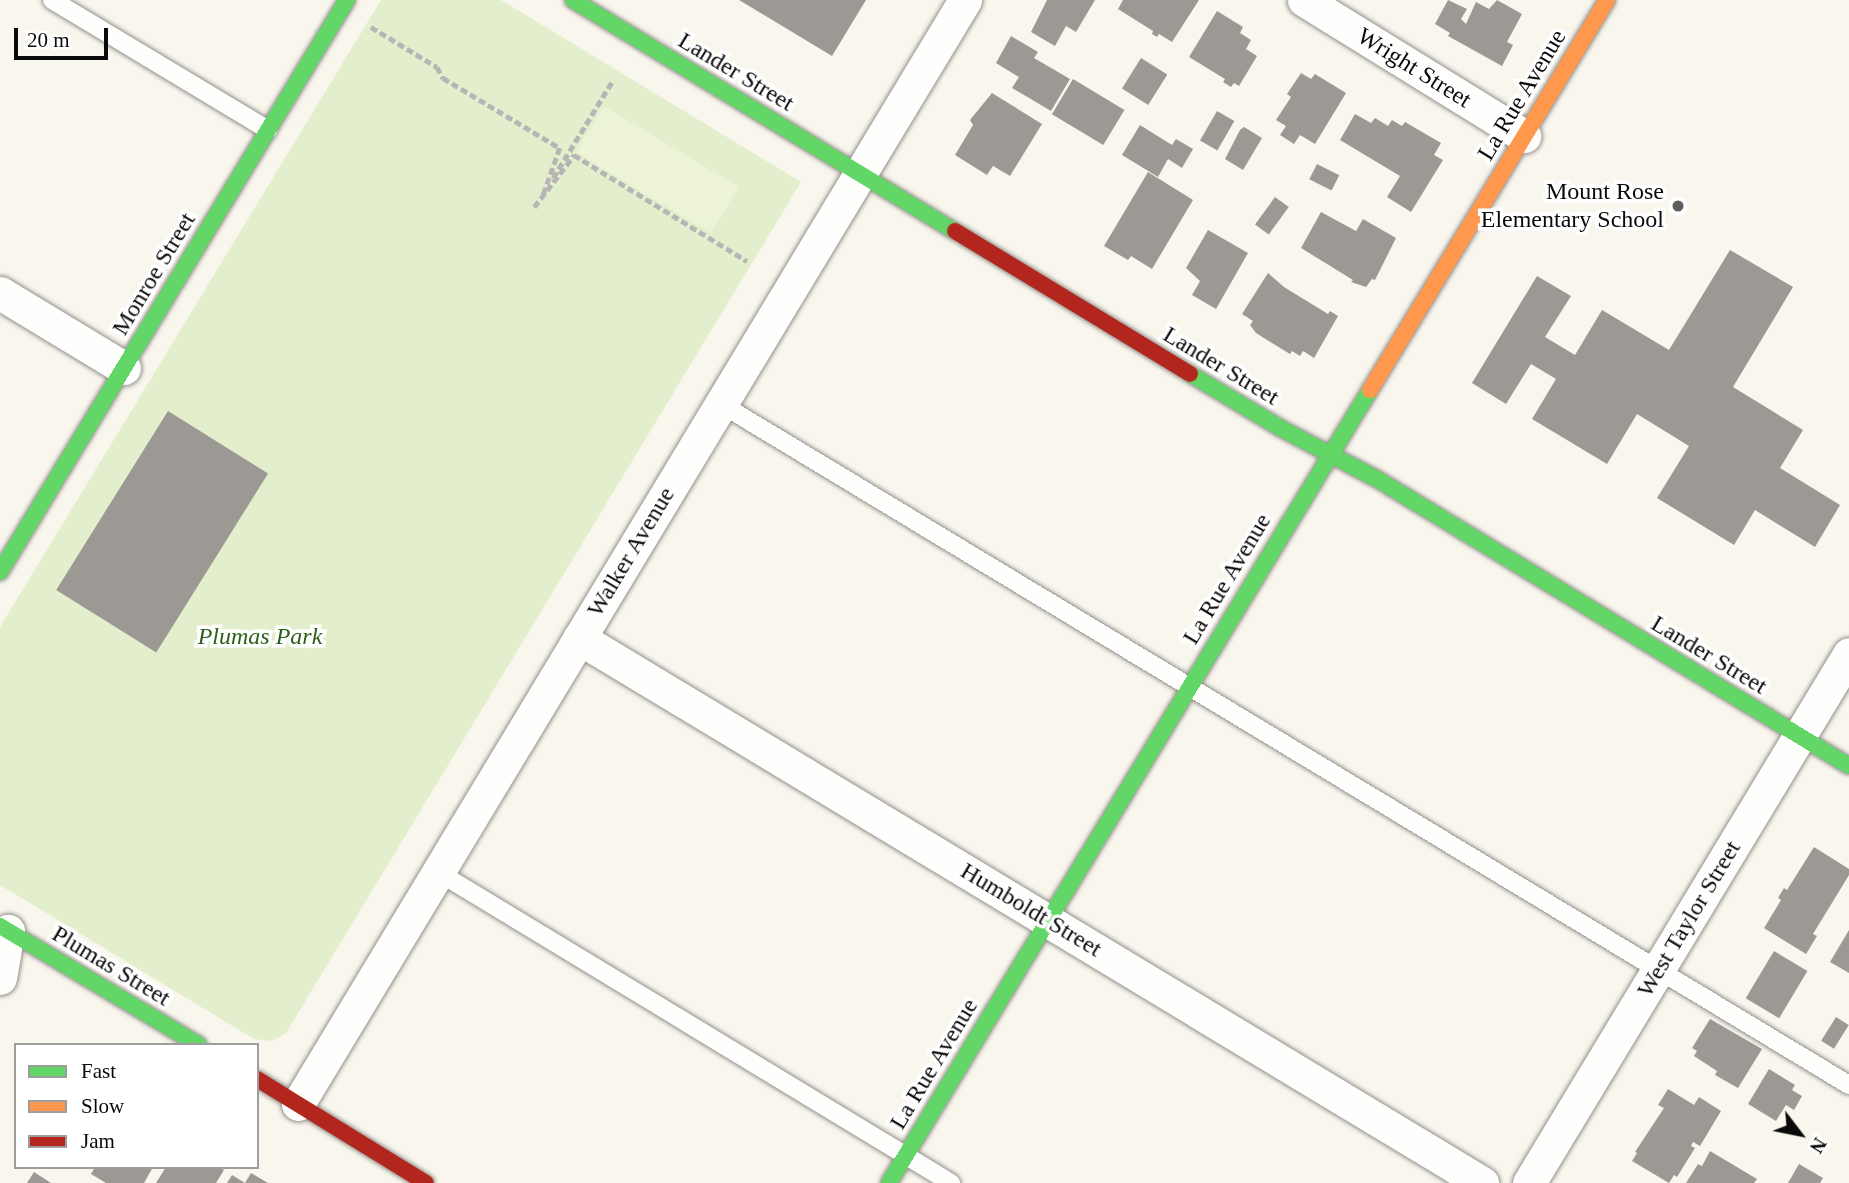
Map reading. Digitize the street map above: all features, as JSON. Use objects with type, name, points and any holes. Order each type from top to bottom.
[{"type":"street","name":"Monroe Street","points":[[0,572],[347,0]]},
{"type":"street","name":"Lander Street","points":[[573,0],[1282,429],[1377,479],[1849,766]]},
{"type":"street","name":"Walker Avenue","points":[[298,1104],[965,0]]},
{"type":"street","name":"Wright Street","points":[[1304,0],[1524,136]]},
{"type":"street","name":"La Rue Avenue","points":[[889,1183],[1607,0]]},
{"type":"street","points":[[0,293],[124,368]]},
{"type":"street","name":"Humboldt Street","points":[[579,638],[1482,1183]]},
{"type":"street","name":"West Taylor Street","points":[[1529,1183],[1849,654]]},
{"type":"street","points":[[0,978],[4,929]]},
{"type":"street","name":"Plumas Street","points":[[4,929],[196,1043]]},
{"type":"street","points":[[259,1080],[410,1179]]},
{"type":"lane","points":[[52,0],[268,130]]},
{"type":"lane","points":[[721,404],[1849,1084]]},
{"type":"lane","points":[[438,872],[951,1183]]},
{"type":"path","points":[[370,26],[437,67],[443,78],[560,148],[543,195]]},
{"type":"path","points":[[543,195],[612,80]]},
{"type":"path","points":[[534,206],[574,155],[747,261]]},
{"type":"green space","name":"Plumas Park","points":[[381,0],[501,0],[801,182],[286,1033],[272,1041],[254,1039],[0,885],[0,627]]},
{"type":"green space","points":[[604,106],[739,187],[711,233],[576,152]]},
{"type":"building","points":[[739,0],[866,0],[832,56]]},
{"type":"building","points":[[1047,0],[1095,0],[1076,32],[1066,26],[1055,46],[1031,32]]},
{"type":"building","points":[[1123,0],[1199,0],[1172,42],[1159,34],[1157,37],[1152,34],[1153,31],[1118,9]]},
{"type":"building","points":[[1448,0],[1467,9],[1461,19],[1466,24],[1476,2],[1489,9],[1497,0],[1522,14],[1507,42],[1513,45],[1502,66],[1448,36],[1450,33],[1435,24]]},
{"type":"building","points":[[1217,11],[1243,27],[1240,33],[1251,40],[1246,49],[1257,56],[1239,86],[1234,83],[1231,87],[1223,82],[1225,79],[1189,57]]},
{"type":"building","points":[[1011,36],[1038,52],[1034,58],[1070,79],[1051,111],[1012,88],[1019,77],[996,63]]},
{"type":"building","points":[[1141,58],[1167,74],[1148,105],[1122,89]]},
{"type":"building","points":[[1301,73],[1311,79],[1315,74],[1346,93],[1315,144],[1300,135],[1294,144],[1280,135],[1286,126],[1276,120],[1291,97],[1287,94]]},
{"type":"building","points":[[1073,79],[1124,110],[1103,145],[1052,114]]},
{"type":"building","points":[[992,93],[1042,124],[1010,176],[993,166],[987,175],[955,155],[973,125],[970,120]]},
{"type":"building","points":[[1217,111],[1234,121],[1217,150],[1200,140]]},
{"type":"building","points":[[1355,114],[1371,123],[1375,118],[1388,126],[1392,120],[1402,126],[1405,122],[1441,143],[1434,155],[1443,160],[1411,212],[1387,197],[1400,176],[1340,140]]},
{"type":"building","points":[[1140,125],[1172,145],[1176,139],[1193,149],[1182,168],[1168,159],[1158,177],[1122,155]]},
{"type":"building","points":[[1244,127],[1262,138],[1243,170],[1225,159]]},
{"type":"building","points":[[1317,164],[1339,175],[1332,190],[1309,179]]},
{"type":"building","points":[[1148,172],[1193,200],[1152,269],[1131,256],[1128,260],[1104,246]]},
{"type":"building","points":[[1275,197],[1289,207],[1269,234],[1255,225]]},
{"type":"building","points":[[1321,212],[1356,231],[1363,219],[1396,238],[1375,280],[1372,279],[1366,287],[1351,282],[1353,280],[1301,248]]},
{"type":"building","points":[[1208,230],[1248,253],[1216,309],[1192,295],[1200,281],[1186,268]]},
{"type":"building","points":[[1730,250],[1793,287],[1733,387],[1803,430],[1780,468],[1840,505],[1815,547],[1755,510],[1734,545],[1657,498],[1689,446],[1637,414],[1607,464],[1532,419],[1556,379],[1531,364],[1506,404],[1472,383],[1537,276],[1571,296],[1545,337],[1575,355],[1602,310],[1669,350]]},
{"type":"building","points":[[1268,273],[1284,287],[1328,314],[1330,311],[1338,316],[1314,358],[1303,351],[1300,356],[1292,351],[1290,354],[1256,333],[1250,325],[1253,321],[1242,314]]},
{"type":"building","points":[[168,411],[268,474],[156,652],[56,590]]},
{"type":"building","points":[[1814,847],[1849,869],[1849,875],[1813,934],[1817,936],[1806,954],[1764,928],[1781,900],[1778,898],[1784,888],[1787,890]]},
{"type":"building","points":[[1849,930],[1849,973],[1830,962]]},
{"type":"building","points":[[1774,951],[1807,971],[1779,1018],[1746,998]]},
{"type":"building","points":[[1836,1017],[1849,1025],[1834,1049],[1821,1041]]},
{"type":"building","points":[[1710,1019],[1762,1049],[1738,1088],[1715,1075],[1717,1071],[1694,1056],[1697,1051],[1692,1048]]},
{"type":"building","points":[[1769,1069],[1795,1085],[1792,1090],[1802,1096],[1794,1110],[1786,1105],[1776,1121],[1748,1104]]},
{"type":"building","points":[[1668,1089],[1694,1105],[1699,1097],[1721,1111],[1700,1146],[1693,1142],[1691,1146],[1695,1148],[1677,1177],[1674,1175],[1669,1183],[1632,1161],[1664,1108],[1658,1105]]},
{"type":"building","points":[[1710,1151],[1757,1179],[1754,1183],[1686,1183],[1698,1164],[1702,1166]]},
{"type":"building","points":[[1799,1164],[1823,1178],[1820,1183],[1788,1183]]},
{"type":"building","points":[[94,1169],[152,1169],[144,1183],[106,1183],[91,1174]]},
{"type":"building","points":[[165,1169],[224,1170],[216,1183],[156,1183]]},
{"type":"building","points":[[34,1172],[51,1183],[27,1183]]},
{"type":"building","points":[[251,1173],[268,1183],[245,1183]]},
{"type":"building","points":[[232,1175],[245,1183],[227,1183]]},
{"type":"traffic: fast","points":[[0,572],[347,0]]},
{"type":"traffic: fast","points":[[573,0],[955,231]]},
{"type":"traffic: fast","points":[[1190,374],[1282,429],[1377,479],[1849,766]]},
{"type":"traffic: fast","points":[[889,1183],[1370,390]]},
{"type":"traffic: fast","points":[[0,926],[196,1043]]},
{"type":"traffic: slow","points":[[1370,390],[1607,0]]},
{"type":"traffic: jam","points":[[955,231],[1190,374]]},
{"type":"traffic: jam","points":[[259,1080],[426,1183]]},
{"type":"place","name":"Mount Rose Elementary School","points":[[1678,206]]}]
